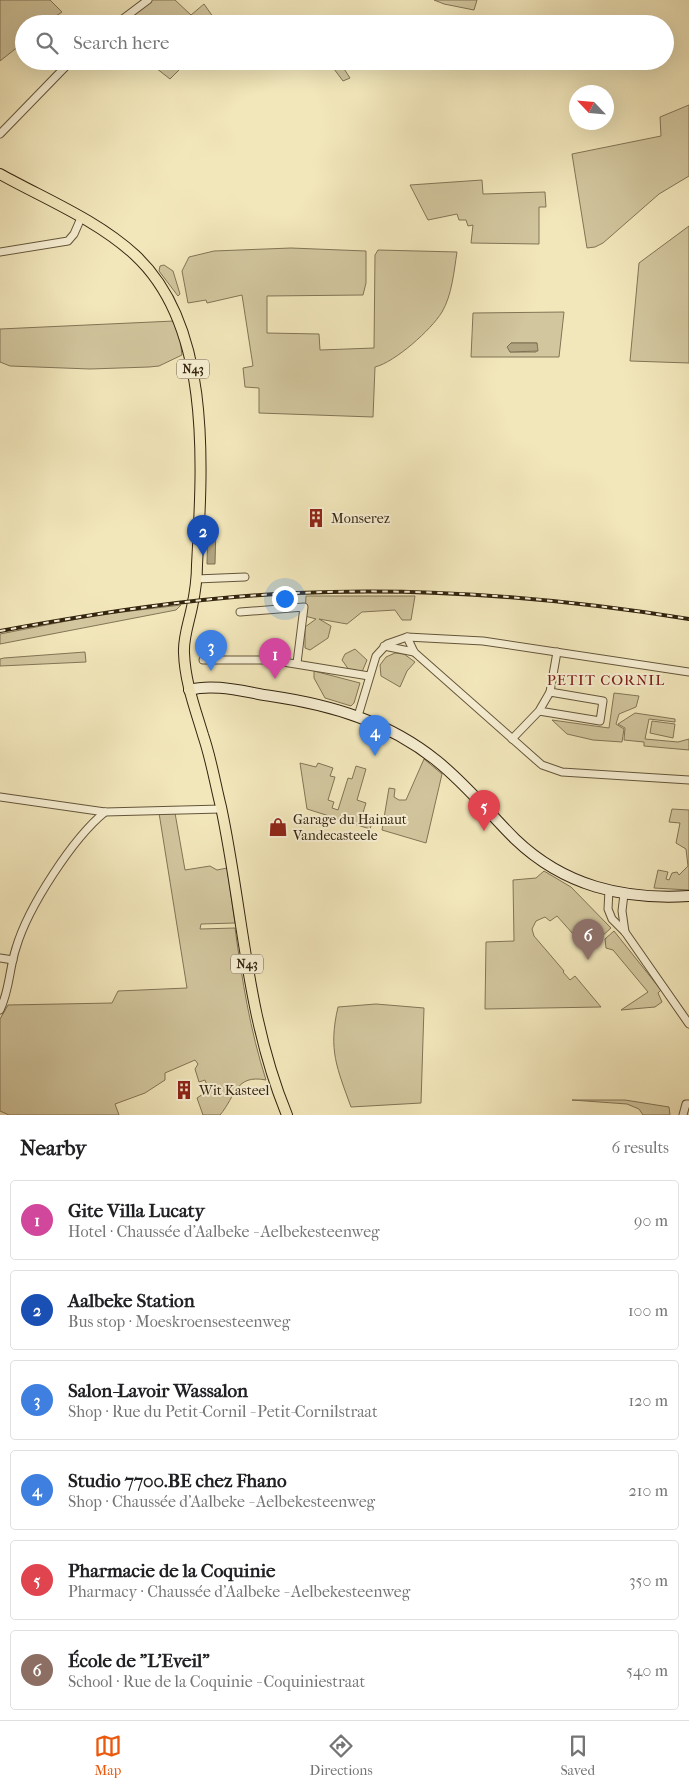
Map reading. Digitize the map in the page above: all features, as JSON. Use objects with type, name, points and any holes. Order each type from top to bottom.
[{"type":"main road","name":"N43","points":[[0,174],[81,218],[118,241],[145,265],[163,286],[184,332],[192,361],[200,462],[196,579],[194,601],[184,646],[190,693],[204,736],[221,809],[256,1016],[272,1075],[287,1115]]},
{"type":"main road","points":[[190,693],[206,686],[325,705],[358,716],[391,731],[437,761],[460,781],[515,838],[544,862],[587,884],[624,894],[654,898],[689,896]]},
{"type":"street","points":[[128,15],[148,0]]},
{"type":"street","points":[[0,134],[62,70]]},
{"type":"street","points":[[0,252],[68,241],[74,234],[81,218]]},
{"type":"street","points":[[196,579],[245,578]]},
{"type":"street","points":[[240,612],[304,607],[298,663]]},
{"type":"street","points":[[407,638],[414,652],[542,765],[552,770],[689,780]]},
{"type":"street","points":[[358,716],[376,656],[384,646],[397,639],[484,641],[689,672]]},
{"type":"street","points":[[384,646],[414,652]]},
{"type":"street","points":[[512,739],[539,711],[550,692],[557,652]]},
{"type":"street","points":[[202,660],[253,659],[298,663],[369,676]]},
{"type":"street","points":[[539,711],[600,721],[603,701],[550,692]]},
{"type":"street","points":[[0,797],[106,812],[221,809]]},
{"type":"street","points":[[0,1010],[9,988],[13,960],[22,932],[36,903],[83,834],[106,812]]},
{"type":"street","points":[[609,890],[609,915],[625,932],[689,1024]]},
{"type":"street","points":[[624,894],[622,910],[625,932]]},
{"type":"street","points":[[0,958],[13,960]]},
{"type":"street","points":[[683,1115],[686,1104],[689,1104]]},
{"type":"shaded area","points":[[0,0],[50,0],[62,12],[58,15],[15,15],[15,49],[0,61]]},
{"type":"shaded area","points":[[150,0],[175,0],[191,15],[131,15]]},
{"type":"shaded area","points":[[434,0],[477,0],[474,10]]},
{"type":"shaded area","points":[[204,4],[212,15],[191,15]]},
{"type":"shaded area","points":[[158,70],[179,70],[170,79]]},
{"type":"shaded area","points":[[335,70],[345,70],[350,78],[343,81]]},
{"type":"shaded area","points":[[689,105],[689,176],[659,194],[603,243],[587,248],[572,154],[661,136],[660,117]]},
{"type":"shaded area","points":[[482,180],[483,194],[545,192],[546,207],[539,207],[539,244],[471,243],[473,225],[468,226],[466,220],[459,220],[457,214],[428,220],[410,185]]},
{"type":"shaded area","points":[[689,226],[689,363],[630,361],[639,263]]},
{"type":"shaded area","points":[[291,248],[366,251],[366,283],[363,295],[267,296],[267,333],[319,334],[320,350],[374,348],[375,255],[378,250],[457,252],[452,283],[442,312],[421,336],[402,352],[375,367],[373,417],[259,413],[259,388],[245,387],[243,368],[253,366],[242,295],[207,303],[206,300],[188,303],[182,271],[189,257],[214,251]]},
{"type":"shaded area","points":[[164,265],[173,271],[180,294],[178,296],[159,271],[160,266]]},
{"type":"shaded area","points":[[564,312],[559,357],[471,357],[473,313]],"holes":[[[511,343],[537,343],[536,352],[510,352]]]},
{"type":"shaded area","points":[[174,321],[180,338],[182,355],[159,366],[90,369],[10,366],[0,362],[0,329]]},
{"type":"shaded area","points":[[511,343],[537,343],[538,351],[510,352],[507,347]]},
{"type":"shaded area","points":[[208,524],[216,525],[215,564],[207,564]]},
{"type":"shaded area","points":[[306,596],[415,596],[411,620],[402,620],[395,610],[362,612],[347,624],[319,619],[331,626],[328,638],[310,650],[305,648],[305,627],[316,619],[305,616]]},
{"type":"shaded area","points":[[181,605],[176,610],[0,644],[0,634],[98,615]]},
{"type":"shaded area","points":[[355,649],[367,660],[362,672],[349,670],[342,660],[345,654]]},
{"type":"shaded area","points":[[85,652],[86,662],[0,666],[0,659],[4,658]]},
{"type":"shaded area","points":[[395,653],[404,654],[415,662],[407,671],[400,687],[381,676],[380,665],[386,657]]},
{"type":"shaded area","points":[[314,671],[360,683],[354,703],[351,706],[325,698],[314,678]]},
{"type":"shaded area","points":[[614,693],[639,696],[636,707],[619,714],[616,724],[624,729],[622,742],[593,740],[567,734],[552,720],[609,728]]},
{"type":"shaded area","points":[[635,713],[675,719],[675,722],[649,719],[645,739],[678,742],[689,739],[689,750],[644,746],[644,742],[624,740],[625,728],[618,724]]},
{"type":"shaded area","points":[[652,721],[675,724],[673,738],[650,733]]},
{"type":"shaded area","points":[[424,759],[442,774],[426,843],[382,830],[389,788],[395,789],[394,797],[399,800],[406,800]]},
{"type":"shaded area","points":[[300,763],[316,767],[318,763],[333,768],[330,776],[335,777],[328,800],[334,802],[332,808],[338,810],[348,778],[352,779],[356,766],[366,769],[357,800],[366,803],[361,819],[372,823],[370,829],[307,809]]},
{"type":"shaded area","points":[[672,809],[689,810],[689,890],[654,888],[658,870],[668,872],[666,879],[669,880],[672,873],[677,872],[679,875],[688,866],[686,849],[676,843],[680,823],[669,822]]},
{"type":"shaded area","points":[[159,813],[175,813],[185,870],[210,866],[217,870],[227,868],[235,923],[201,924],[200,929],[235,928],[247,1005],[266,1080],[248,1080],[242,1083],[220,1115],[203,1115],[197,1098],[209,1090],[205,1080],[199,1082],[195,1069],[198,1064],[195,1060],[165,1073],[165,1080],[145,1093],[115,1104],[119,1115],[9,1115],[0,1111],[0,1019],[8,1005],[112,1003],[118,991],[187,988]]},
{"type":"shaded area","points":[[544,871],[571,887],[611,928],[600,938],[582,944],[557,916],[550,921],[545,917],[536,921],[532,929],[534,936],[570,980],[575,976],[601,1007],[485,1009],[486,942],[514,941],[513,880],[536,878]]},
{"type":"shaded area","points":[[614,931],[661,990],[658,993],[662,1002],[655,1007],[621,1010],[648,992],[613,950],[606,948],[605,939]]},
{"type":"shaded area","points":[[376,1004],[424,1008],[421,1103],[351,1107],[338,1070],[334,1047],[338,1007]]},
{"type":"shaded area","points":[[572,1100],[625,1100],[669,1107],[670,1115],[643,1115],[639,1109],[627,1104]]},
{"type":"railway","points":[[0,631],[111,612],[185,602],[260,595],[346,592],[445,593],[494,596],[591,605],[689,619]]},
{"type":"place","name":"Monserez","points":[[316,518]]},
{"type":"place","name":"Aalbeke Station","points":[[203,556]]},
{"type":"place","name":"Salon-Lavoir Wassalon","points":[[211,671]]},
{"type":"place","name":"Gite Villa Lucaty","points":[[275,679]]},
{"type":"place","name":"Studio 7700.BE chez Fhano","points":[[375,756]]},
{"type":"place","name":"Garage du Hainaut Vandecasteele","points":[[278,827]]},
{"type":"place","name":"Pharmacie de la Coquinie","points":[[484,831]]},
{"type":"place","name":"École de \"L'Eveil\"","points":[[588,960]]},
{"type":"place","name":"Wit Kasteel","points":[[184,1090]]},
{"type":"district","name":"PETIT CORNIL","points":[[606,680]]}]
